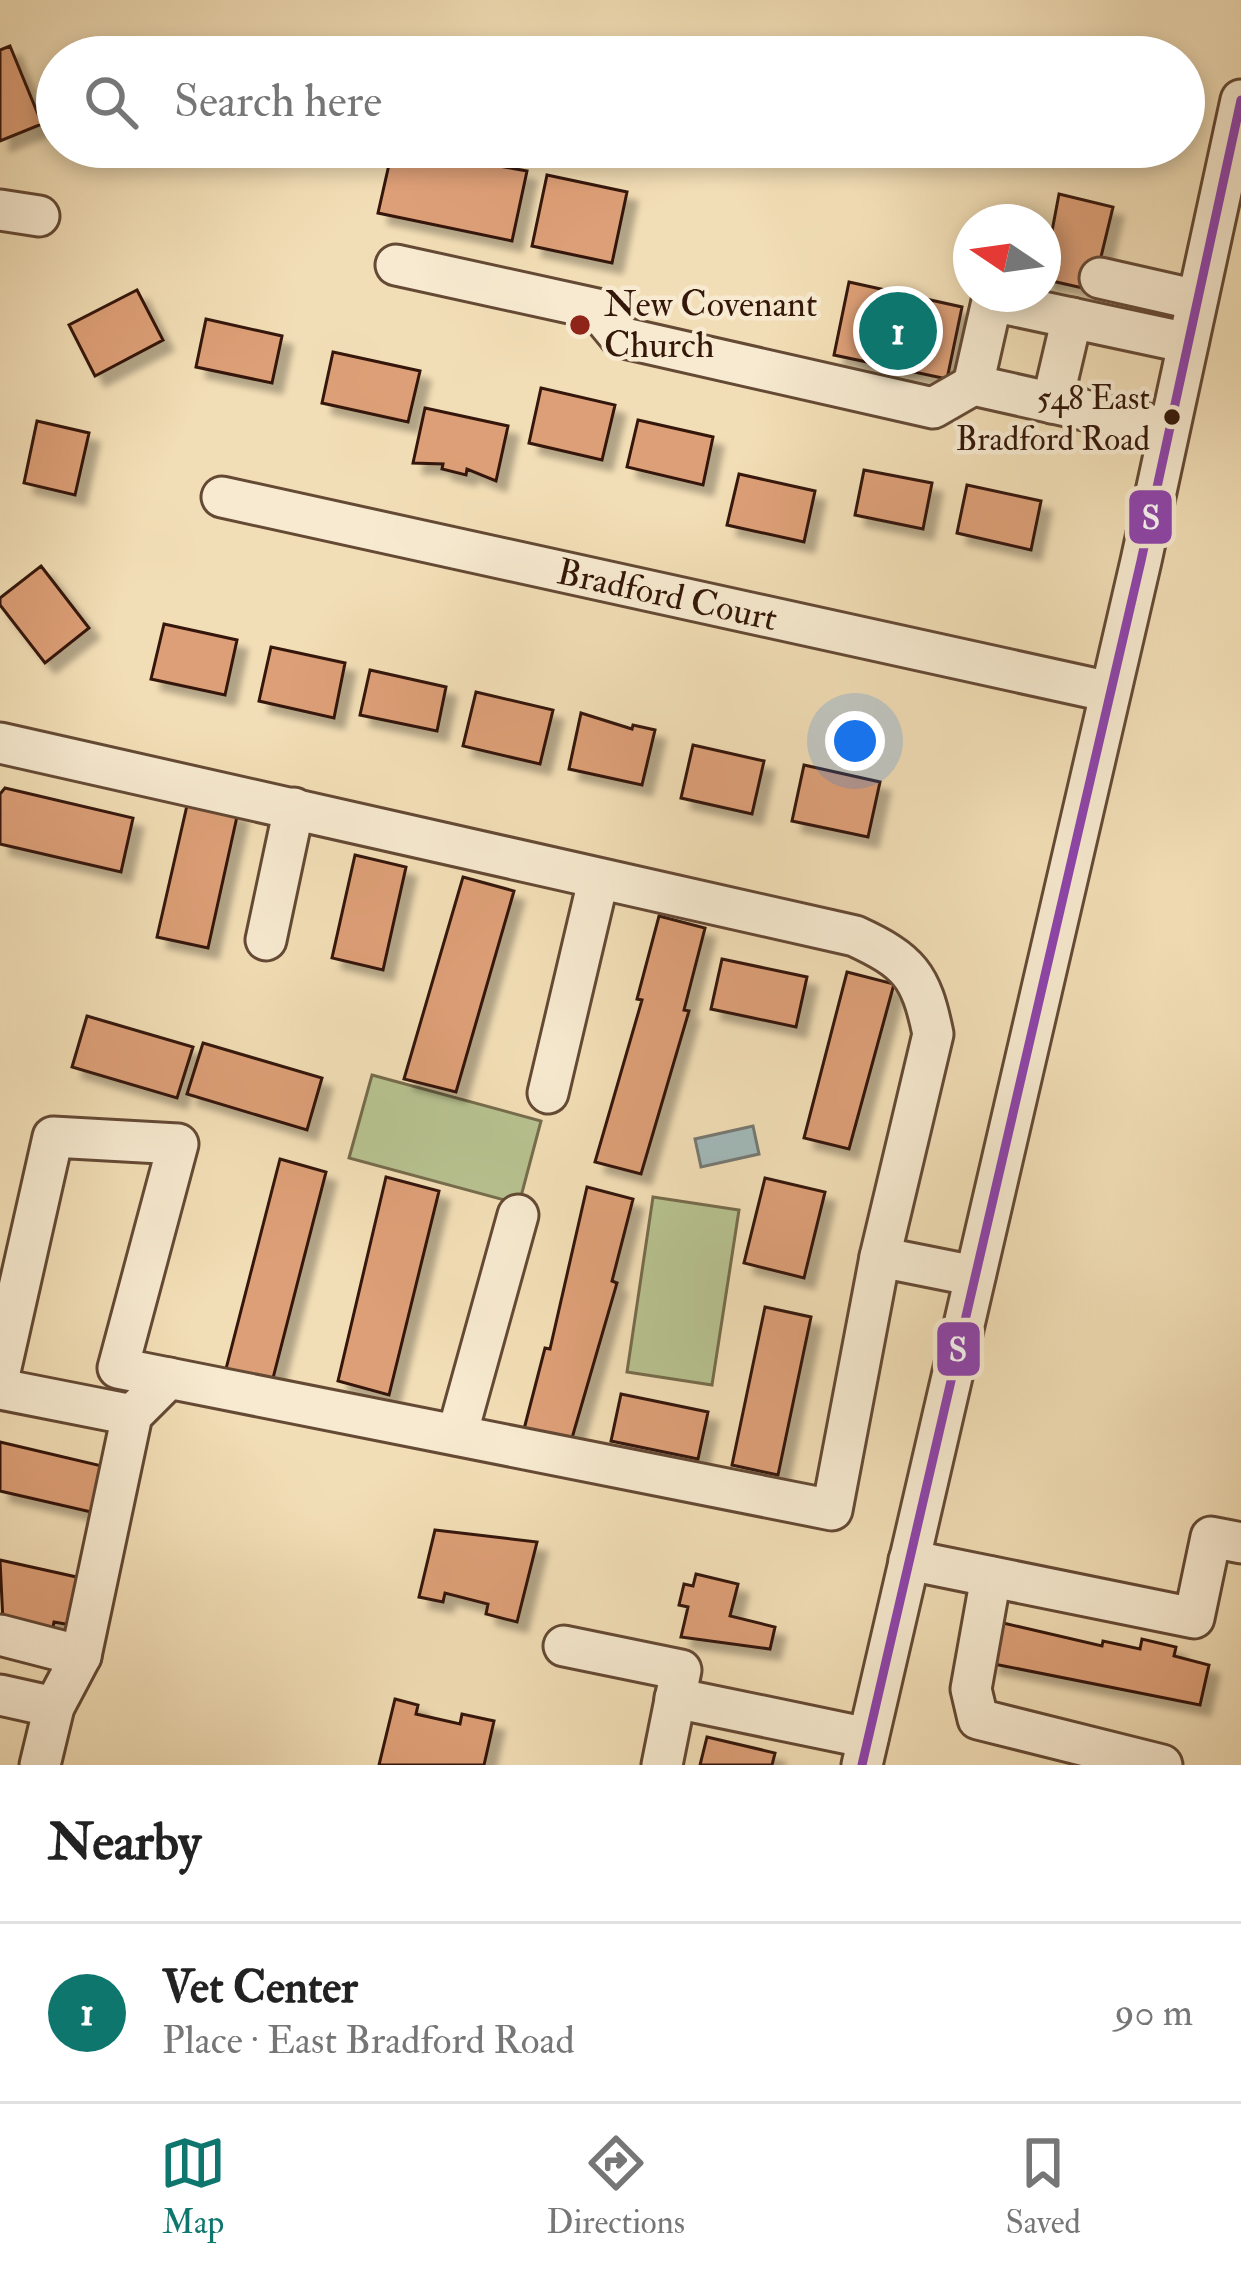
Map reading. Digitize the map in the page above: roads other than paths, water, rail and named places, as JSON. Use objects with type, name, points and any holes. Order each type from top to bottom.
[{"type":"street","points":[[676,1698],[865,1752],[1110,692],[1241,100]]},
{"type":"street","points":[[0,210],[39,216]]},
{"type":"street","points":[[396,265],[597,309],[620,337],[933,408],[973,385],[1169,429]]},
{"type":"street","points":[[1100,278],[1197,300]]},
{"type":"street","points":[[973,385],[992,301],[1188,343]]},
{"type":"street","points":[[1052,403],[1072,318]]},
{"type":"street","name":"Bradford Court","points":[[222,497],[1110,692]]},
{"type":"street","points":[[0,743],[854,936],[906,963],[926,1001],[933,1034],[880,1257],[832,1510],[118,1368],[178,1144],[53,1137],[0,1372]]},
{"type":"street","points":[[266,940],[294,808]]},
{"type":"street","points":[[548,1093],[598,881]]},
{"type":"street","points":[[457,1435],[518,1214]]},
{"type":"street","points":[[880,1257],[975,1276]]},
{"type":"street","points":[[40,1765],[54,1707],[81,1656],[132,1415],[169,1378]]},
{"type":"street","points":[[0,1389],[132,1415]]},
{"type":"street","points":[[909,1559],[1194,1618],[1211,1537],[1241,1543]]},
{"type":"street","points":[[992,1577],[971,1689],[978,1718],[1162,1765]]},
{"type":"street","points":[[0,1635],[81,1656]]},
{"type":"street","points":[[564,1646],[681,1670],[662,1765]]},
{"type":"street","points":[[0,1695],[54,1707]]},
{"type":"water","points":[[753,1126],[759,1154],[701,1167],[695,1139]]},
{"type":"place","name":"New Covenant Church","points":[[580,325]]},
{"type":"place","name":"Vet Center","points":[[898,331]]},
{"type":"place","name":"548 East Bradford Road","points":[[1172,417]]}]
